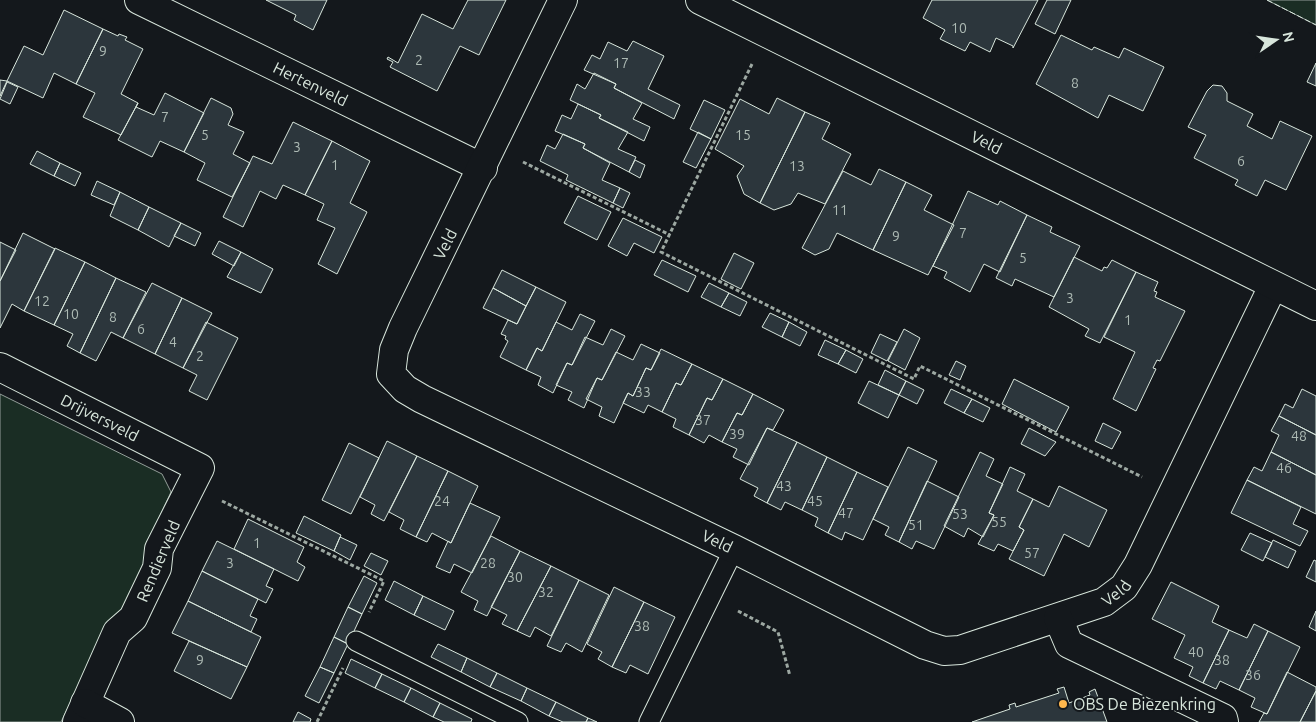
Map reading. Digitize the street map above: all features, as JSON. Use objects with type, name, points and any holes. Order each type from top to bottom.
[{"type":"street","name":"Hertenveld","points":[[139,0],[488,158]]},
{"type":"street","name":"Veld","points":[[563,0],[488,158],[403,328],[394,350],[391,374],[405,389],[422,399],[734,549],[926,645],[944,651],[960,650],[1104,602],[1124,587],[1138,565],[1274,286]]},
{"type":"street","name":"Veld","points":[[700,0],[1316,306]]},
{"type":"street","name":"Drijversveld","points":[[0,367],[196,477]]},
{"type":"street","name":"Rendierveld","points":[[81,713],[117,632],[133,618],[158,568],[159,549],[196,477]]},
{"type":"street","points":[[1058,618],[1069,644],[1223,718],[1224,722]]},
{"type":"street","points":[[81,713],[120,722]]},
{"type":"lane","points":[[649,722],[734,549]]},
{"type":"lane","points":[[356,641],[518,722]]},
{"type":"path","points":[[767,33],[661,252],[914,379],[920,366],[1173,493]]},
{"type":"path","points":[[488,158],[670,235]]},
{"type":"path","points":[[196,477],[384,581],[317,722]]},
{"type":"path","points":[[711,597],[778,632],[790,676]]},
{"type":"green space","points":[[1267,0],[1316,0],[1316,25]]},
{"type":"green space","points":[[0,394],[162,474],[171,492],[145,548],[145,563],[124,612],[111,618],[61,722],[0,722]]},
{"type":"building","points":[[266,0],[327,0],[313,30],[294,20],[296,15]]},
{"type":"building","points":[[468,0],[506,0],[479,55],[460,46],[437,91],[390,67],[393,62],[387,59],[388,57],[398,63],[422,14],[453,29]]},
{"type":"building","points":[[932,0],[1038,0],[1013,48],[1013,46],[996,38],[990,52],[970,42],[965,51],[940,39],[945,30],[923,18]]},
{"type":"building","points":[[1047,0],[1071,0],[1055,34],[1035,24]]},
{"type":"building","points":[[64,10],[103,29],[76,84],[54,73],[43,98],[7,81],[24,46],[43,55]]},
{"type":"building","points":[[103,29],[118,36],[119,34],[127,37],[125,40],[143,49],[121,94],[138,103],[121,135],[83,117],[95,93],[76,84]]},
{"type":"building","points":[[1061,35],[1092,50],[1094,47],[1119,58],[1124,48],[1164,67],[1143,111],[1109,95],[1098,118],[1036,84]]},
{"type":"building","points":[[633,41],[664,56],[648,89],[680,105],[674,119],[614,88],[616,84],[584,70],[592,55],[600,59],[608,42],[627,51]]},
{"type":"building","points":[[1316,63],[1316,86],[1307,82]]},
{"type":"building","points":[[594,73],[616,84],[614,88],[642,103],[633,119],[650,127],[644,141],[599,118],[601,115],[570,100],[577,84],[585,89]]},
{"type":"building","points":[[0,80],[7,81],[0,96]]},
{"type":"building","points":[[7,82],[18,87],[10,104],[0,99]]},
{"type":"building","points":[[1213,85],[1222,86],[1227,93],[1227,101],[1253,114],[1247,126],[1272,139],[1280,121],[1312,136],[1286,190],[1265,180],[1257,196],[1235,185],[1238,180],[1194,158],[1206,135],[1188,127],[1207,91]]},
{"type":"building","points":[[165,93],[204,113],[184,152],[160,141],[152,157],[118,140],[138,103],[136,107],[154,115]]},
{"type":"building","points":[[211,98],[231,108],[233,114],[228,125],[244,132],[233,154],[250,163],[232,197],[197,180],[205,163],[184,152]]},
{"type":"building","points":[[777,98],[805,112],[760,203],[744,194],[737,176],[744,166],[715,149],[740,99],[769,114]]},
{"type":"building","points":[[704,100],[725,110],[711,139],[690,129]]},
{"type":"building","points":[[578,104],[601,115],[599,118],[628,132],[618,149],[636,157],[629,172],[583,148],[585,144],[555,131],[562,115],[571,119]]},
{"type":"building","points":[[805,112],[830,123],[822,139],[851,154],[825,204],[798,193],[791,204],[774,210],[760,203]]},
{"type":"building","points":[[293,122],[332,141],[305,195],[283,185],[276,199],[260,191],[243,227],[223,217],[253,156],[272,164]]},
{"type":"building","points":[[698,132],[711,139],[696,168],[683,162]]},
{"type":"building","points":[[563,134],[585,144],[583,148],[610,163],[602,180],[620,188],[613,203],[566,180],[568,175],[540,161],[547,145],[555,149]]},
{"type":"building","points":[[332,141],[370,161],[350,203],[367,212],[337,274],[318,264],[335,228],[317,220],[324,204],[305,195]]},
{"type":"building","points":[[37,151],[60,163],[54,176],[30,164]]},
{"type":"building","points":[[635,160],[645,165],[640,178],[629,172]]},
{"type":"building","points":[[60,163],[81,173],[75,186],[54,176]]},
{"type":"building","points":[[879,169],[906,182],[873,250],[837,233],[829,249],[815,255],[802,248],[843,171],[871,185]]},
{"type":"building","points":[[97,181],[120,192],[114,205],[91,195]]},
{"type":"building","points":[[906,182],[932,195],[924,210],[954,225],[928,275],[873,250]]},
{"type":"building","points":[[620,188],[630,193],[623,208],[613,203]]},
{"type":"building","points":[[968,191],[998,205],[1000,201],[1027,215],[1000,272],[984,264],[970,292],[944,278],[947,272],[933,266]]},
{"type":"building","points":[[120,192],[149,207],[138,230],[110,216]]},
{"type":"building","points":[[578,196],[611,212],[597,240],[564,223]]},
{"type":"building","points":[[149,207],[181,223],[169,247],[138,230]]},
{"type":"building","points":[[1027,215],[1052,227],[1050,232],[1080,246],[1054,297],[1015,279],[1012,286],[996,278]]},
{"type":"building","points":[[623,218],[662,237],[654,253],[634,243],[627,256],[608,246]]},
{"type":"building","points":[[181,223],[201,233],[195,246],[174,236]]},
{"type":"building","points":[[23,233],[55,249],[24,311],[12,304],[0,328],[0,281]]},
{"type":"building","points":[[219,241],[241,252],[234,266],[212,254]]},
{"type":"building","points":[[0,242],[16,250],[0,281]]},
{"type":"building","points":[[55,248],[85,262],[54,325],[24,311]]},
{"type":"building","points":[[241,252],[273,269],[261,293],[227,277]]},
{"type":"building","points":[[734,253],[754,263],[741,289],[721,279]]},
{"type":"building","points":[[1074,257],[1102,271],[1104,267],[1107,268],[1112,260],[1136,272],[1100,343],[1085,336],[1089,329],[1049,307]]},
{"type":"building","points":[[662,260],[696,276],[688,292],[654,275]]},
{"type":"building","points":[[85,262],[116,278],[80,353],[67,346],[73,334],[54,325]]},
{"type":"building","points":[[502,270],[536,287],[526,306],[493,288]]},
{"type":"building","points":[[1136,272],[1158,282],[1154,291],[1157,292],[1155,297],[1185,311],[1160,361],[1157,360],[1153,368],[1156,369],[1136,411],[1113,399],[1135,352],[1104,337]]},
{"type":"building","points":[[116,278],[146,292],[123,338],[111,332],[96,361],[80,353]]},
{"type":"building","points":[[152,283],[182,298],[155,354],[123,338]]},
{"type":"building","points":[[709,283],[729,293],[721,307],[701,297]]},
{"type":"building","points":[[536,287],[566,302],[542,351],[537,348],[526,370],[500,357],[508,341],[505,339],[506,336],[501,334],[508,320],[517,324]]},
{"type":"building","points":[[493,288],[526,306],[517,324],[483,308]]},
{"type":"building","points":[[729,293],[747,302],[740,316],[721,307]]},
{"type":"building","points":[[182,298],[212,313],[183,368],[155,354]]},
{"type":"building","points":[[770,313],[789,322],[782,337],[762,327]]},
{"type":"building","points":[[580,314],[595,321],[572,365],[567,363],[553,393],[538,385],[541,377],[526,370],[537,348],[542,351],[556,322],[572,330]]},
{"type":"building","points":[[206,322],[238,338],[207,400],[189,391],[197,375],[183,368]]},
{"type":"building","points":[[789,322],[807,332],[800,346],[782,337]]},
{"type":"building","points":[[611,329],[625,336],[602,380],[597,378],[584,408],[568,400],[572,392],[556,385],[567,363],[572,365],[585,337],[603,345]]},
{"type":"building","points":[[904,329],[920,338],[905,370],[888,361]]},
{"type":"building","points":[[880,334],[897,342],[887,361],[871,353]]},
{"type":"building","points":[[825,340],[846,350],[838,364],[818,355]]},
{"type":"building","points":[[641,344],[660,353],[651,370],[646,368],[633,396],[628,393],[614,423],[599,416],[602,407],[586,399],[597,378],[602,380],[616,352],[633,360]]},
{"type":"building","points":[[661,349],[692,364],[681,385],[676,383],[662,412],[648,405],[644,413],[623,403],[628,393],[633,396],[646,368],[651,370]]},
{"type":"building","points":[[846,350],[863,359],[856,373],[838,364]]},
{"type":"building","points":[[956,361],[966,366],[960,380],[949,375]]},
{"type":"building","points":[[692,364],[723,379],[712,400],[707,398],[689,435],[673,427],[676,419],[662,412],[676,383],[681,385]]},
{"type":"building","points":[[885,370],[906,381],[899,395],[878,385]]},
{"type":"building","points":[[723,379],[753,394],[742,415],[737,413],[722,442],[709,435],[704,443],[689,435],[707,398],[712,400]]},
{"type":"building","points":[[1014,379],[1069,407],[1056,432],[1002,404]]},
{"type":"building","points":[[869,381],[899,395],[888,418],[858,403]]},
{"type":"building","points":[[906,381],[924,390],[917,404],[899,395]]},
{"type":"building","points":[[951,389],[972,399],[964,413],[944,403]]},
{"type":"building","points":[[1302,389],[1316,396],[1316,435],[1279,416],[1285,404],[1293,408]]},
{"type":"building","points":[[753,394],[784,410],[773,430],[767,428],[749,465],[733,457],[737,449],[722,442],[737,413],[742,415]]},
{"type":"building","points":[[972,399],[990,408],[983,422],[964,413]]},
{"type":"building","points":[[1279,416],[1316,435],[1316,475],[1271,452],[1279,435],[1271,431]]},
{"type":"building","points":[[1103,423],[1121,432],[1112,449],[1095,441]]},
{"type":"building","points":[[767,428],[797,442],[767,503],[754,496],[758,488],[740,479]]},
{"type":"building","points":[[1029,428],[1056,442],[1045,456],[1021,444]]},
{"type":"building","points":[[387,441],[417,456],[384,521],[371,514],[375,505],[360,497]]},
{"type":"building","points":[[797,442],[827,457],[802,510],[785,502],[781,510],[767,503]]},
{"type":"building","points":[[349,443],[379,458],[351,514],[322,500]]},
{"type":"building","points":[[908,447],[937,461],[899,542],[885,535],[889,527],[873,519]]},
{"type":"building","points":[[980,452],[994,459],[986,476],[1003,484],[989,513],[994,515],[983,537],[968,528],[964,537],[944,526]]},
{"type":"building","points":[[1271,452],[1316,475],[1316,514],[1247,480],[1254,467],[1262,471]]},
{"type":"building","points":[[417,456],[448,471],[416,537],[400,529],[404,520],[389,512]]},
{"type":"building","points":[[827,457],[857,472],[828,533],[815,526],[818,518],[802,510]]},
{"type":"building","points":[[1010,467],[1025,474],[1017,491],[1033,499],[1019,527],[1024,530],[1013,551],[998,544],[994,551],[978,544],[994,515],[989,513]]},
{"type":"building","points":[[448,471],[478,486],[451,543],[432,533],[427,542],[416,537]]},
{"type":"building","points":[[857,472],[888,487],[863,540],[845,532],[842,540],[828,533]]},
{"type":"building","points":[[1247,480],[1301,507],[1293,524],[1308,531],[1300,546],[1231,513]]},
{"type":"building","points":[[927,481],[959,497],[934,549],[916,541],[912,549],[899,542]]},
{"type":"building","points":[[1059,486],[1107,510],[1089,547],[1064,534],[1044,576],[1009,559],[1024,530],[1019,527],[1033,499],[1049,507]]},
{"type":"building","points":[[470,503],[500,517],[472,573],[454,564],[450,573],[436,567],[448,541],[451,543]]},
{"type":"building","points":[[304,516],[341,535],[334,551],[296,533]]},
{"type":"building","points":[[248,519],[304,547],[297,562],[305,567],[298,581],[234,549]]},
{"type":"building","points":[[1250,533],[1272,543],[1263,561],[1241,550]]},
{"type":"building","points":[[491,536],[520,551],[487,616],[474,610],[478,601],[461,592]]},
{"type":"building","points":[[340,537],[357,545],[350,560],[334,551]]},
{"type":"building","points":[[1273,540],[1296,551],[1288,568],[1265,557]]},
{"type":"building","points":[[217,541],[274,569],[266,586],[273,589],[266,603],[202,571]]},
{"type":"building","points":[[520,551],[551,566],[517,631],[502,624],[507,615],[491,607]]},
{"type":"building","points":[[371,553],[388,561],[381,575],[364,566]]},
{"type":"building","points":[[1314,560],[1316,561],[1316,582],[1306,577]]},
{"type":"building","points":[[551,566],[579,580],[551,636],[535,627],[530,637],[517,631]]},
{"type":"building","points":[[202,571],[258,599],[250,616],[257,619],[251,632],[188,601]]},
{"type":"building","points":[[364,576],[377,583],[362,614],[348,607]]},
{"type":"building","points":[[579,580],[609,595],[582,652],[566,643],[561,652],[547,646]]},
{"type":"building","points":[[394,581],[423,596],[414,615],[385,600]]},
{"type":"building","points":[[1171,582],[1219,606],[1212,622],[1229,630],[1203,683],[1189,676],[1193,667],[1174,658],[1185,635],[1152,619]]},
{"type":"building","points":[[614,587],[644,602],[612,667],[598,659],[602,652],[587,644]]},
{"type":"building","points":[[423,596],[454,611],[445,630],[414,615]]},
{"type":"building","points":[[188,601],[261,637],[247,667],[172,633]]},
{"type":"building","points":[[644,602],[675,617],[648,674],[630,665],[626,673],[612,667]]},
{"type":"building","points":[[348,607],[362,614],[348,644],[334,637]]},
{"type":"building","points":[[1316,611],[1316,631],[1309,627]]},
{"type":"building","points":[[1254,624],[1268,631],[1239,690],[1220,681],[1216,689],[1203,683],[1229,630],[1247,638]]},
{"type":"building","points":[[1268,631],[1300,647],[1267,714],[1251,707],[1255,698],[1239,690]]},
{"type":"building","points":[[334,637],[348,644],[334,673],[320,667]]},
{"type":"building","points":[[189,641],[247,667],[231,699],[174,671]]},
{"type":"building","points":[[438,644],[467,658],[461,672],[431,657]]},
{"type":"building","points":[[467,658],[497,673],[490,687],[461,672]]},
{"type":"building","points":[[351,659],[382,674],[375,688],[345,673]]},
{"type":"building","points":[[320,667],[334,673],[319,703],[305,696]]},
{"type":"building","points":[[1287,672],[1316,687],[1316,691],[1300,722],[1259,722],[1264,713],[1267,714]]},
{"type":"building","points":[[497,673],[527,688],[521,701],[490,687]]},
{"type":"building","points":[[382,674],[411,688],[404,702],[375,688]]},
{"type":"building","name":"OBS De Biezenkring","points":[[1064,687],[1069,703],[1090,695],[1089,692],[1095,689],[1107,722],[972,722],[1010,709],[1009,705],[1015,703],[1016,707],[1059,693],[1057,689]]},
{"type":"building","points":[[411,688],[440,703],[433,717],[404,702]]},
{"type":"building","points":[[527,688],[556,702],[549,716],[521,701]]},
{"type":"building","points":[[1316,691],[1316,722],[1300,722]]},
{"type":"building","points":[[556,702],[588,718],[586,722],[563,722],[549,716]]},
{"type":"building","points":[[440,703],[472,719],[471,722],[444,722],[433,717]]},
{"type":"building","points":[[298,712],[311,719],[310,722],[293,722]]},
{"type":"building","points":[[588,718],[597,722],[586,722]]},
{"type":"fence","points":[[1267,0],[1316,25]]},
{"type":"place","name":"OBS De Biezenkring","points":[[1063,704]]}]
